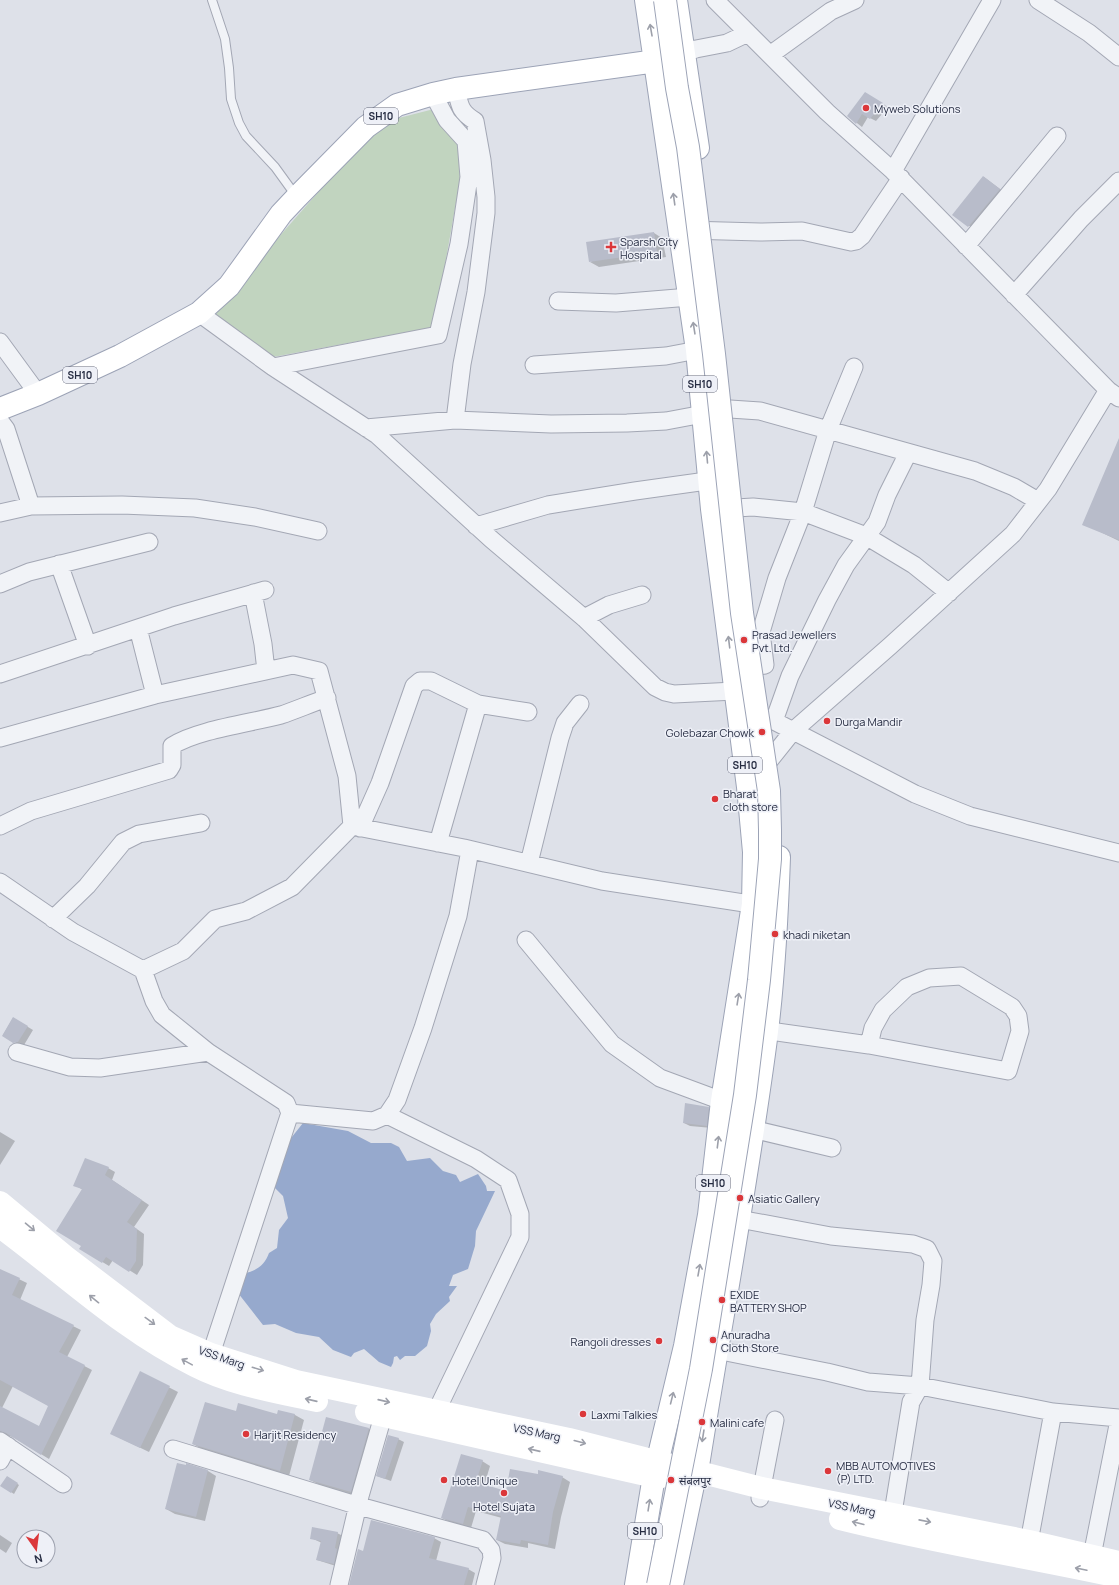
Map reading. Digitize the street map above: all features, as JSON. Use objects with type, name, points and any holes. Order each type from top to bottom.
[{"type":"main road","points":[[646,0],[656,61]]},
{"type":"main road","points":[[658,1585],[701,1369],[745,1095],[759,980],[770,859],[769,791],[742,613],[714,354],[690,163],[665,0]]},
{"type":"main road","points":[[672,1585],[695,1479],[739,1219],[767,1031],[778,908],[779,823],[778,795],[770,719],[758,666],[738,508],[730,409],[716,294],[676,0]]},
{"type":"main road","name":"SH10","points":[[0,409],[38,394],[158,337],[194,317],[229,286],[281,214],[297,197],[366,127],[397,105],[456,89],[656,61],[678,230],[697,350],[712,510],[748,787],[754,852],[753,904],[722,1101],[708,1215],[685,1346],[655,1469],[636,1585]]},
{"type":"main road","name":"VSS Marg","points":[[0,1202],[65,1256],[127,1315],[165,1342],[211,1354],[296,1381],[436,1412],[569,1439],[655,1469],[695,1479],[891,1523],[1028,1549],[1092,1556],[1119,1562]]},
{"type":"main road","points":[[0,1227],[44,1260],[127,1315]]},
{"type":"main road","points":[[165,1342],[196,1367],[224,1378],[265,1389],[383,1416],[655,1469]]},
{"type":"main road","name":"VSS Marg","points":[[1028,1549],[1119,1577]]},
{"type":"street","points":[[714,0],[827,112],[897,174],[1014,296],[1115,393],[1087,427],[1038,501],[1013,534],[949,593],[793,731],[748,787]]},
{"type":"street","points":[[770,54],[831,12],[855,0]]},
{"type":"street","points":[[678,230],[802,230],[851,242],[856,241],[862,236],[897,174],[992,0]]},
{"type":"street","points":[[1038,0],[1089,33],[1119,57]]},
{"type":"street","points":[[656,61],[684,52],[727,43],[748,33]]},
{"type":"street","points":[[455,420],[462,364],[476,292],[486,197],[476,121],[466,115],[460,108],[456,89]]},
{"type":"street","points":[[273,368],[438,334],[459,244],[469,176],[466,141],[447,120],[433,94]]},
{"type":"street","points":[[966,246],[1057,136]]},
{"type":"street","points":[[1014,296],[1081,219],[1119,181]]},
{"type":"street","points":[[558,301],[616,302],[716,294]]},
{"type":"street","points":[[194,317],[377,435],[476,526],[584,618],[655,687],[665,692],[674,694],[735,690],[758,666],[765,665],[761,632],[777,578],[803,512],[828,430],[854,367]]},
{"type":"street","points":[[0,342],[38,394]]},
{"type":"street","points":[[534,365],[666,356],[722,346]]},
{"type":"street","points":[[366,428],[455,420],[551,424],[627,423],[666,421],[730,409],[760,411],[975,471],[1014,487],[1038,501]]},
{"type":"street","points":[[0,421],[6,429],[31,506]]},
{"type":"street","points":[[770,719],[827,600],[846,565],[877,522],[887,495],[908,453]]},
{"type":"street","points":[[476,526],[548,505],[735,478]]},
{"type":"street","points":[[0,513],[31,506],[122,505],[195,508],[255,517],[318,531]]},
{"type":"street","points":[[712,510],[753,507],[803,512],[866,536],[914,565],[949,593]]},
{"type":"street","points":[[0,584],[30,572],[149,542]]},
{"type":"street","points":[[59,564],[88,646]]},
{"type":"street","points":[[0,674],[40,659],[88,646],[174,616],[259,591],[266,671]]},
{"type":"street","points":[[584,618],[609,604],[642,596]]},
{"type":"street","points":[[138,628],[155,695]]},
{"type":"street","points":[[0,738],[155,695],[292,665],[319,671],[347,776],[356,827]]},
{"type":"street","points":[[143,970],[183,952],[215,919],[246,911],[292,887],[356,827],[380,783],[414,686],[420,681],[430,681],[478,704],[528,712]]},
{"type":"street","points":[[735,690],[770,719],[915,794],[970,816],[1119,853]]},
{"type":"street","points":[[0,826],[12,822],[30,811],[169,770],[172,765],[172,746],[176,743],[200,735],[282,714],[327,698]]},
{"type":"street","points":[[438,843],[478,704]]},
{"type":"street","points":[[529,863],[560,738],[565,723],[580,704]]},
{"type":"street","points":[[53,919],[87,886],[123,842],[139,834],[201,822]]},
{"type":"street","points":[[356,827],[438,843],[602,880],[778,908]]},
{"type":"street","points":[[290,1113],[373,1121],[387,1115],[397,1100],[423,1028],[458,916],[470,850]]},
{"type":"street","points":[[0,882],[73,932],[143,970],[154,1001],[162,1015],[208,1052],[286,1103],[290,1113],[211,1354]]},
{"type":"street","points":[[526,940],[612,1044],[660,1078],[722,1101]]},
{"type":"street","points":[[734,1025],[869,1045],[1008,1072],[1020,1031],[1018,1016],[1012,1007],[961,976],[929,978],[907,987],[883,1010],[873,1028],[869,1045]]},
{"type":"street","points":[[17,1052],[70,1067],[100,1068],[208,1052]]},
{"type":"street","points":[[387,1115],[476,1160],[508,1180],[520,1214],[520,1237],[436,1412]]},
{"type":"street","points":[[752,1129],[832,1148]]},
{"type":"street","points":[[739,1219],[831,1236],[913,1244],[927,1250],[933,1261],[925,1320],[920,1386],[911,1402],[891,1523]]},
{"type":"street","points":[[716,1350],[827,1372],[868,1382],[920,1386],[1053,1412],[1118,1422],[1092,1556]]},
{"type":"street","points":[[1028,1549],[1053,1412]]},
{"type":"street","points":[[339,1585],[359,1506],[360,1496],[383,1416]]},
{"type":"street","points":[[761,1493],[775,1420]]},
{"type":"street","points":[[0,1461],[4,1443],[63,1484]]},
{"type":"street","points":[[173,1449],[359,1506],[483,1540],[492,1550],[492,1558],[485,1585]]},
{"type":"lane","points":[[212,0],[225,40],[231,99],[239,123],[246,136],[275,166],[297,197]]},
{"type":"green space","points":[[434,109],[459,146],[460,180],[434,327],[273,357],[211,314],[379,123]]},
{"type":"water","points":[[303,1123],[348,1131],[371,1143],[391,1143],[399,1147],[407,1161],[430,1158],[443,1171],[456,1175],[460,1182],[478,1174],[486,1186],[487,1191],[495,1191],[476,1231],[475,1246],[468,1269],[453,1275],[449,1286],[457,1286],[449,1297],[450,1301],[436,1314],[430,1324],[431,1331],[427,1346],[415,1356],[405,1356],[400,1360],[397,1356],[394,1357],[391,1367],[379,1362],[364,1349],[354,1353],[351,1357],[333,1350],[319,1337],[296,1333],[275,1324],[263,1325],[238,1293],[246,1273],[260,1266],[269,1253],[277,1248],[279,1230],[288,1218],[283,1196],[274,1187],[276,1157]]},
{"type":"building","name":"Myweb Solutions","points":[[865,92],[883,103],[870,119],[862,114],[856,124],[847,116]]},
{"type":"building","points":[[983,176],[1000,189],[968,227],[952,215]]},
{"type":"building","points":[[654,232],[657,252],[589,262],[586,242]]},
{"type":"building","points":[[1119,438],[1119,540],[1082,525]]},
{"type":"building","points":[[13,1017],[28,1026],[18,1042],[13,1043],[2,1036]]},
{"type":"building","points":[[685,1103],[709,1107],[707,1126],[683,1123]]},
{"type":"building","points":[[85,1158],[109,1167],[105,1175],[142,1200],[127,1222],[137,1229],[136,1261],[129,1272],[106,1257],[102,1263],[79,1249],[81,1246],[56,1231],[82,1189],[73,1186]]},
{"type":"building","points":[[0,1269],[20,1278],[12,1295],[74,1325],[59,1352],[85,1365],[41,1455],[6,1433],[0,1431],[0,1406],[39,1426],[48,1406],[0,1380]]},
{"type":"building","points":[[140,1371],[170,1386],[140,1448],[110,1434]]},
{"type":"building","points":[[205,1402],[236,1411],[238,1403],[277,1414],[278,1410],[295,1414],[280,1471],[192,1444]]},
{"type":"building","points":[[326,1417],[369,1428],[351,1492],[309,1480]]},
{"type":"building","points":[[388,1435],[399,1438],[385,1479],[376,1476]]},
{"type":"building","points":[[461,1454],[483,1460],[476,1482],[506,1491],[510,1469],[538,1474],[538,1470],[563,1476],[553,1512],[548,1545],[521,1540],[520,1544],[496,1540],[501,1516],[468,1507],[463,1524],[441,1518]]},
{"type":"building","points":[[177,1463],[186,1465],[186,1463],[208,1470],[196,1517],[165,1509]]},
{"type":"building","points":[[7,1476],[18,1483],[11,1493],[0,1486]]},
{"type":"building","points":[[371,1520],[435,1537],[429,1558],[469,1568],[464,1585],[349,1585],[358,1549],[363,1551]]},
{"type":"building","points":[[312,1527],[338,1532],[334,1564],[316,1560],[321,1541],[310,1539]]},
{"type":"place","name":"Myweb Solutions","points":[[866,108]]},
{"type":"place","name":"Sparsh City Hospital","points":[[611,247]]},
{"type":"place","name":"Prasad Jewellers Pvt. Ltd.","points":[[744,640]]},
{"type":"place","name":"Durga Mandir","points":[[827,721]]},
{"type":"place","name":"Golebazar Chowk","points":[[762,732]]},
{"type":"place","name":"Bharat cloth store","points":[[715,799]]},
{"type":"place","name":"khadi niketan","points":[[775,934]]},
{"type":"place","name":"Asiatic Gallery","points":[[740,1198]]},
{"type":"place","name":"EXIDE BATTERY SHOP","points":[[722,1300]]},
{"type":"place","name":"Anuradha Cloth Store","points":[[713,1340]]},
{"type":"place","name":"Rangoli dresses","points":[[659,1341]]},
{"type":"place","name":"Laxmi Talkies","points":[[583,1414]]},
{"type":"place","name":"Malini cafe","points":[[702,1422]]},
{"type":"place","name":"Harjit Residency","points":[[246,1434]]},
{"type":"place","name":"MBB AUTOMOTIVES (P) LTD.","points":[[828,1471]]},
{"type":"place","name":"Hotel Unique","points":[[444,1480]]},
{"type":"place","name":"संबलपुर","points":[[671,1480]]},
{"type":"place","name":"Hotel Sujata","points":[[504,1493]]}]
